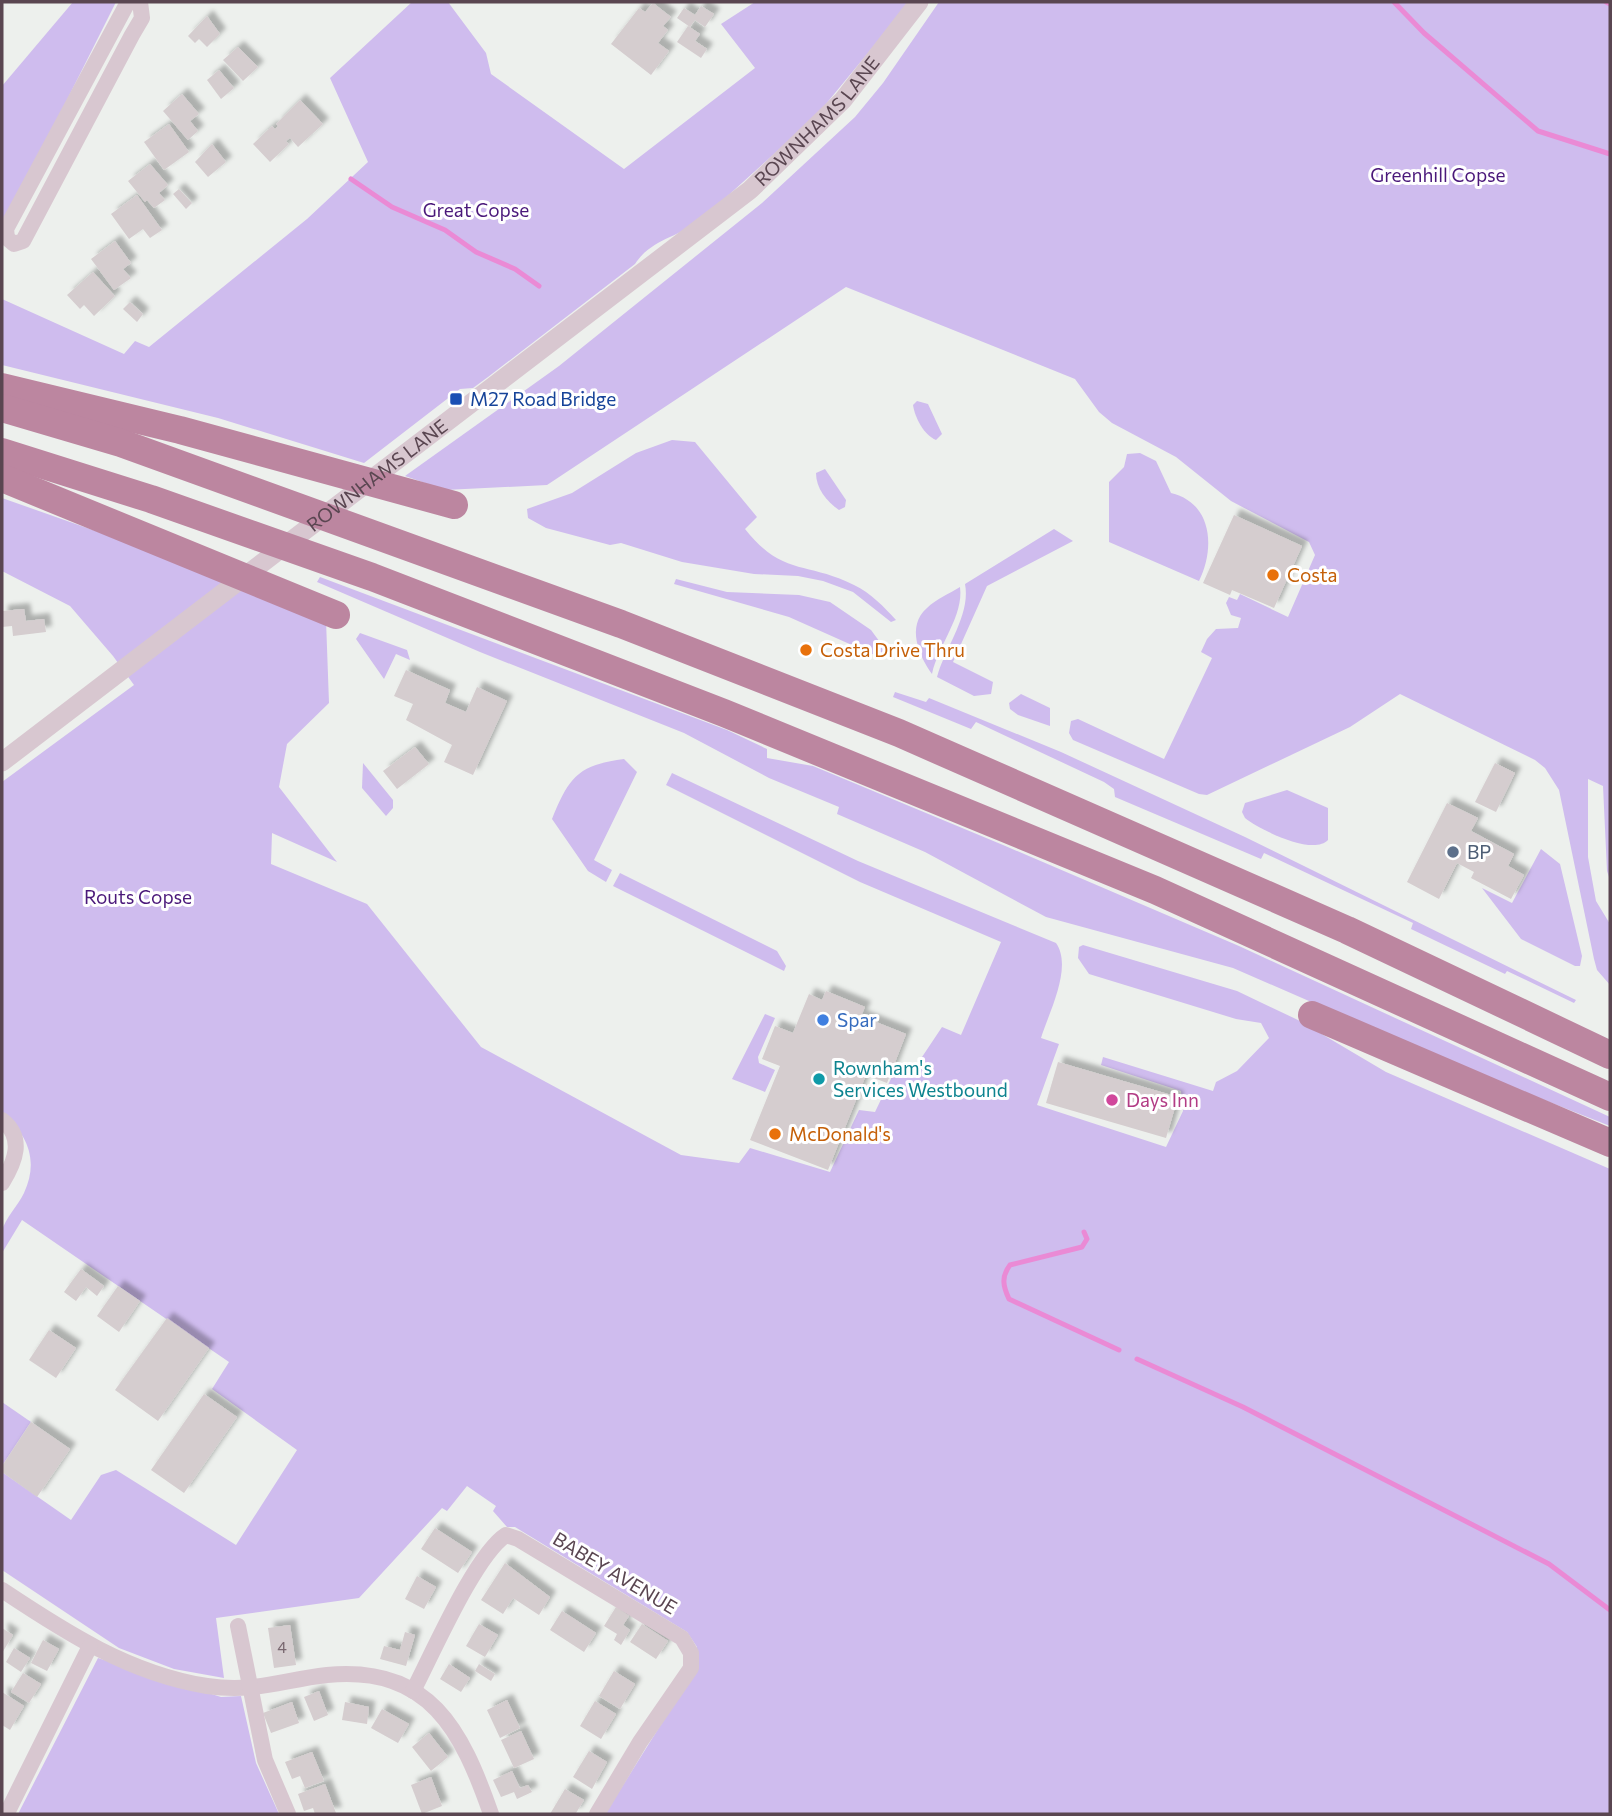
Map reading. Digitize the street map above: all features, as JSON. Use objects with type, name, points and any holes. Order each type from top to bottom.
[{"type":"highway","points":[[2,387],[180,429],[454,505]]},
{"type":"highway","points":[[2,408],[121,443],[621,624],[899,733],[1347,930],[1610,1055]]},
{"type":"highway","points":[[2,452],[139,495],[372,578],[724,713],[1155,890],[1610,1097]]},
{"type":"highway","points":[[2,478],[336,615]]},
{"type":"highway","points":[[1312,1015],[1610,1143]]},
{"type":"street","points":[[128,2],[6,229],[7,238],[14,244],[23,241],[142,18],[140,2]]},
{"type":"street","name":"ROWNHAMS LANE","points":[[2,762],[125,665],[712,220],[778,166],[843,100],[919,2]]},
{"type":"street","points":[[2,1121],[9,1126],[17,1141],[16,1156],[2,1183]]},
{"type":"street","name":"BABEY AVENUE","points":[[413,1691],[451,1614],[494,1543],[506,1535],[530,1546],[682,1639],[691,1653],[691,1668],[640,1742],[597,1814]]},
{"type":"street","points":[[2,1590],[90,1646],[152,1671],[206,1686],[248,1689],[327,1675],[369,1675],[413,1691],[455,1728],[475,1770],[491,1814]]},
{"type":"street","points":[[238,1626],[248,1689],[265,1760],[288,1814]]},
{"type":"street","points":[[8,1811],[90,1646]]},
{"type":"green space","points":[[73,2],[116,2],[2,230],[2,86]]},
{"type":"green space","name":"Great Copse","points":[[412,2],[448,2],[486,53],[491,74],[624,169],[755,68],[721,24],[755,2],[910,2],[816,116],[701,220],[649,249],[635,264],[488,377],[473,388],[460,389],[364,463],[218,418],[2,365],[2,299],[124,354],[135,341],[149,347],[307,219],[368,162],[330,78]]},
{"type":"green space","name":"Greenhill Copse","points":[[939,2],[1610,2],[1610,880],[1607,871],[1603,786],[1588,779],[1588,857],[1596,901],[1610,924],[1610,985],[1597,970],[1559,790],[1545,768],[1535,760],[1400,694],[1350,727],[1207,795],[1199,794],[1073,740],[1069,733],[1071,721],[1078,719],[1164,759],[1212,658],[1201,652],[1207,639],[1216,629],[1238,628],[1241,618],[1231,615],[1226,603],[1229,597],[1237,600],[1240,594],[1288,617],[1315,555],[1309,542],[1231,501],[1176,457],[1112,423],[1099,412],[1075,379],[846,287],[547,485],[445,490],[405,476],[559,366],[762,203],[855,117],[883,83]]},
{"type":"green space","points":[[917,401],[928,404],[942,434],[936,440],[924,430],[918,420],[913,405]]},
{"type":"green space","points":[[672,440],[695,442],[757,517],[745,529],[771,555],[860,588],[896,620],[891,622],[853,592],[823,581],[798,576],[754,574],[682,562],[621,543],[610,545],[546,528],[528,518],[527,509],[572,493],[636,453]]},
{"type":"green space","points":[[1140,453],[1156,461],[1171,493],[1185,498],[1203,517],[1208,542],[1199,581],[1109,542],[1109,482],[1124,467],[1127,454]]},
{"type":"green space","points":[[825,469],[846,500],[845,507],[839,510],[830,503],[818,484],[816,473]]},
{"type":"green space","name":"Routs Copse","points":[[2,498],[212,572],[326,620],[329,703],[287,744],[279,787],[337,862],[272,833],[271,864],[367,904],[481,1047],[681,1155],[739,1163],[750,1148],[830,1172],[859,1110],[875,1112],[898,1064],[918,1063],[942,1027],[961,1035],[1001,942],[860,882],[666,785],[672,773],[858,861],[1056,943],[1061,953],[1061,977],[1041,1038],[1059,1044],[1037,1105],[1166,1147],[1183,1111],[1181,1091],[1101,1065],[1103,1057],[1213,1091],[1216,1082],[1237,1071],[1269,1038],[1261,1023],[1236,1019],[1089,974],[1078,958],[1079,947],[1083,945],[1237,991],[1298,1020],[1386,1072],[1610,1169],[1610,1814],[605,1814],[695,1670],[697,1647],[687,1632],[515,1527],[507,1527],[493,1511],[496,1506],[467,1486],[447,1511],[442,1508],[359,1598],[216,1618],[224,1678],[174,1669],[119,1648],[2,1570],[2,1472],[71,1520],[101,1475],[116,1470],[236,1545],[297,1450],[212,1389],[229,1362],[22,1220],[2,1253],[1,1236],[4,1226],[24,1193],[31,1170],[24,1139],[2,1113],[2,782],[134,685],[70,606],[2,571]]},
{"type":"green space","points":[[1054,529],[1073,541],[987,586],[953,662],[993,682],[991,694],[974,696],[937,677],[961,619],[966,596],[965,584]]},
{"type":"green space","points":[[320,577],[727,730],[767,749],[767,758],[813,766],[1003,845],[1239,946],[1610,1117],[1610,1126],[1456,1065],[1233,968],[1046,917],[925,852],[837,814],[839,807],[769,778],[684,733],[480,652],[317,582]]},
{"type":"green space","points":[[676,579],[727,592],[799,595],[830,602],[871,630],[888,653],[885,656],[872,654],[789,617],[674,584]]},
{"type":"green space","points":[[960,587],[958,609],[932,674],[919,650],[917,623],[921,615],[938,599]]},
{"type":"green space","points":[[360,633],[407,650],[410,660],[396,654],[384,679],[356,639]]},
{"type":"green space","points":[[895,692],[926,702],[929,698],[1061,752],[1245,837],[1576,1000],[1574,1003],[1507,971],[1505,974],[1411,929],[1413,923],[1264,853],[1261,859],[1115,797],[1114,789],[1104,782],[976,722],[971,729],[893,697]]},
{"type":"green space","points":[[1021,694],[1050,708],[1050,726],[1018,715],[1010,709],[1009,703]]},
{"type":"green space","points":[[624,759],[637,772],[594,860],[612,870],[606,882],[588,871],[552,819],[564,793],[577,776],[596,765]]},
{"type":"green space","points":[[363,763],[393,800],[393,808],[386,816],[362,788]]},
{"type":"green space","points":[[1287,790],[1328,808],[1328,840],[1311,845],[1287,840],[1245,818],[1242,812],[1245,803]]},
{"type":"green space","points":[[1541,849],[1560,864],[1582,956],[1580,966],[1521,939],[1482,888],[1512,903]]},
{"type":"green space","points":[[620,873],[777,951],[786,966],[784,971],[613,886]]},
{"type":"green space","points":[[765,1014],[775,1018],[758,1057],[759,1063],[775,1070],[765,1092],[732,1079]]},
{"type":"green space","points":[[2,1402],[31,1422],[2,1466]]},
{"type":"green space","points":[[98,1658],[221,1697],[241,1696],[256,1763],[279,1814],[18,1814]]},
{"type":"building","points":[[653,3],[671,17],[663,26],[668,30],[658,43],[669,51],[651,75],[611,44],[639,8],[645,12]]},
{"type":"building","points":[[701,6],[714,14],[705,27],[695,20],[690,27],[677,18],[684,8],[695,15]]},
{"type":"building","points":[[207,16],[220,34],[207,47],[199,39],[195,43],[188,36]]},
{"type":"building","points":[[688,26],[700,34],[695,41],[707,49],[701,58],[677,42]]},
{"type":"building","points":[[238,47],[258,67],[243,81],[223,60]]},
{"type":"building","points":[[219,70],[234,88],[221,99],[207,80]]},
{"type":"building","points":[[182,94],[199,114],[190,121],[198,131],[188,140],[163,111]]},
{"type":"building","points":[[300,100],[323,124],[298,147],[290,138],[286,141],[289,144],[270,162],[253,144],[272,126],[275,129],[278,126],[276,124]]},
{"type":"building","points":[[169,124],[189,152],[164,170],[144,142]]},
{"type":"building","points":[[212,144],[226,162],[208,177],[195,162]]},
{"type":"building","points":[[150,164],[168,185],[159,193],[165,200],[154,208],[147,200],[145,202],[128,181]]},
{"type":"building","points":[[179,189],[192,203],[186,209],[173,194]]},
{"type":"building","points":[[137,195],[162,230],[150,238],[143,229],[129,239],[111,214]]},
{"type":"building","points":[[115,241],[131,263],[123,269],[131,278],[114,290],[91,259]]},
{"type":"building","points":[[93,272],[115,296],[94,316],[84,305],[80,309],[67,295]]},
{"type":"building","points":[[130,302],[143,314],[137,322],[123,309]]},
{"type":"building","points":[[1234,515],[1302,546],[1274,608],[1232,590],[1230,595],[1203,583]]},
{"type":"building","points":[[24,609],[26,621],[44,619],[46,632],[13,636],[12,626],[2,627],[2,611]]},
{"type":"building","points":[[406,670],[450,690],[445,703],[466,712],[477,687],[507,701],[473,775],[444,762],[452,745],[406,720],[413,704],[394,696]]},
{"type":"building","points":[[415,747],[429,764],[397,789],[383,771]]},
{"type":"building","points":[[1495,763],[1515,773],[1496,812],[1475,802]]},
{"type":"building","name":"BP","points":[[1447,803],[1478,818],[1471,831],[1514,854],[1508,866],[1524,875],[1511,899],[1471,878],[1474,872],[1457,863],[1439,899],[1407,882]]},
{"type":"building","name":"Rownham's Services Westbound","points":[[826,991],[865,1007],[861,1016],[906,1034],[887,1083],[866,1075],[828,1170],[750,1140],[780,1066],[762,1059],[775,1026],[793,1033],[809,994],[822,1000]]},
{"type":"building","name":"Days Inn","points":[[1058,1062],[1178,1097],[1166,1138],[1046,1103]]},
{"type":"building","points":[[81,1269],[104,1286],[97,1296],[86,1287],[76,1301],[64,1292]]},
{"type":"building","points":[[118,1286],[140,1301],[119,1332],[97,1316]]},
{"type":"building","points":[[167,1318],[209,1348],[158,1421],[115,1390]]},
{"type":"building","points":[[49,1330],[76,1348],[56,1378],[29,1360]]},
{"type":"building","points":[[204,1394],[237,1417],[184,1493],[151,1470]]},
{"type":"building","points":[[31,1422],[70,1449],[37,1497],[2,1472],[2,1466]]},
{"type":"building","points":[[435,1528],[472,1552],[458,1573],[421,1549]]},
{"type":"building","points":[[505,1563],[550,1597],[539,1615],[513,1598],[503,1614],[481,1600]]},
{"type":"building","points":[[417,1576],[436,1587],[424,1609],[405,1599]]},
{"type":"building","points":[[616,1607],[629,1616],[623,1625],[630,1630],[621,1645],[614,1640],[617,1634],[604,1626]]},
{"type":"building","points":[[562,1611],[596,1633],[584,1652],[550,1630]]},
{"type":"building","points":[[479,1624],[498,1635],[485,1657],[466,1646]]},
{"type":"building","points":[[642,1624],[668,1641],[656,1659],[630,1642]]},
{"type":"building","points":[[290,1625],[296,1665],[274,1668],[268,1628]]},
{"type":"building","points":[[2,1628],[13,1635],[2,1653]]},
{"type":"building","points":[[405,1632],[415,1635],[406,1666],[380,1659],[384,1646],[400,1650]]},
{"type":"building","points":[[43,1640],[59,1649],[47,1671],[31,1663]]},
{"type":"building","points":[[14,1648],[30,1658],[21,1672],[6,1662]]},
{"type":"building","points":[[449,1664],[470,1678],[461,1692],[440,1679]]},
{"type":"building","points":[[479,1664],[495,1674],[491,1681],[475,1671]]},
{"type":"building","points":[[614,1671],[635,1684],[620,1709],[599,1696]]},
{"type":"building","points":[[23,1673],[41,1684],[29,1703],[11,1692]]},
{"type":"building","points":[[319,1691],[328,1715],[314,1721],[304,1697]]},
{"type":"building","points":[[2,1692],[24,1706],[10,1730],[2,1725]]},
{"type":"building","points":[[507,1700],[520,1728],[500,1738],[487,1710]]},
{"type":"building","points":[[595,1701],[616,1714],[601,1739],[580,1726]]},
{"type":"building","points":[[292,1702],[299,1723],[271,1733],[263,1713]]},
{"type":"building","points":[[345,1702],[369,1707],[367,1724],[342,1720]]},
{"type":"building","points":[[382,1709],[409,1724],[398,1743],[371,1728]]},
{"type":"building","points":[[521,1731],[534,1759],[514,1768],[501,1740]]},
{"type":"building","points":[[429,1733],[448,1757],[431,1771],[412,1747]]},
{"type":"building","points":[[589,1751],[607,1762],[592,1789],[573,1777]]},
{"type":"building","points":[[312,1752],[324,1781],[305,1788],[300,1776],[292,1779],[285,1762]]},
{"type":"building","points":[[512,1771],[520,1788],[528,1785],[532,1792],[517,1799],[514,1792],[501,1797],[493,1780]]},
{"type":"building","points":[[431,1777],[442,1806],[422,1814],[411,1785]]},
{"type":"building","points":[[325,1784],[336,1813],[315,1814],[313,1808],[304,1811],[298,1794]]},
{"type":"building","points":[[565,1789],[584,1800],[576,1813],[550,1814]]},
{"type":"waterway","points":[[1394,2],[1424,33],[1538,131],[1610,154]]},
{"type":"waterway","points":[[1606,2],[1610,4]]},
{"type":"waterway","points":[[351,179],[392,207],[445,230],[476,252],[515,269],[539,286]]},
{"type":"waterway","points":[[1084,1232],[1087,1239],[1082,1247],[1010,1265],[1004,1278],[1005,1290],[1009,1299],[1119,1350]]},
{"type":"waterway","points":[[1137,1359],[1243,1407],[1549,1564],[1610,1610]]},
{"type":"place","name":"M27 Road Bridge","points":[[456,399]]},
{"type":"place","name":"Costa","points":[[1273,575]]},
{"type":"place","name":"Costa Drive Thru","points":[[806,650]]},
{"type":"place","name":"BP","points":[[1453,852]]},
{"type":"place","name":"Spar","points":[[823,1020]]},
{"type":"place","name":"Rownham's Services Westbound","points":[[819,1079]]},
{"type":"place","name":"Days Inn","points":[[1112,1100]]},
{"type":"place","name":"McDonald's","points":[[775,1134]]}]
